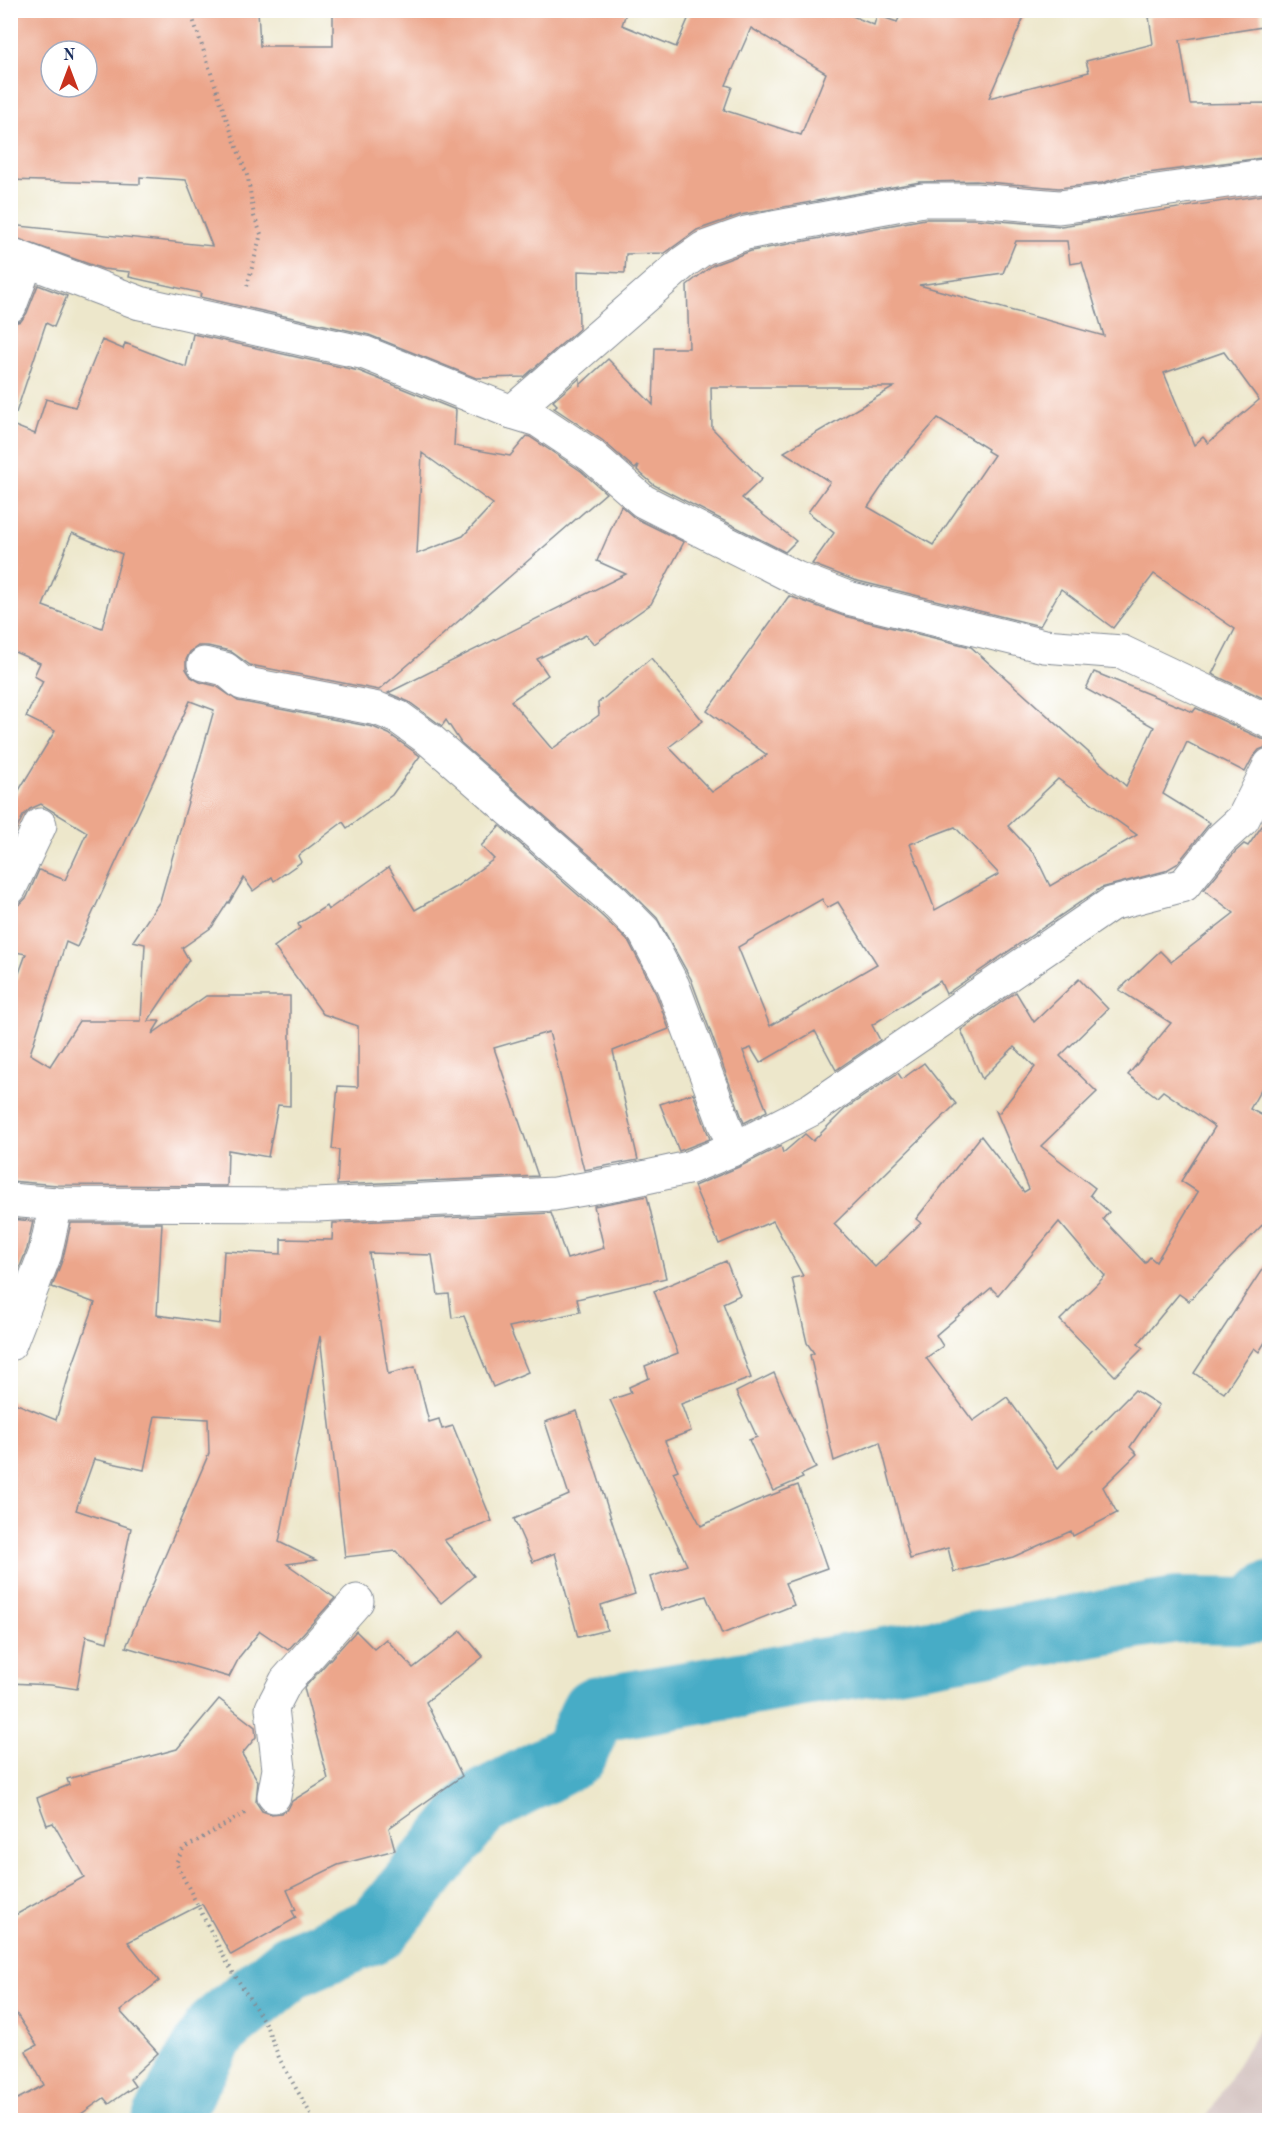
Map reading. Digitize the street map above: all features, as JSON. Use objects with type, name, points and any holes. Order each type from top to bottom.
[{"type":"street","points":[[512,412],[684,262],[704,248],[746,233],[923,200],[975,200],[1059,207],[1269,175]]},
{"type":"street","points":[[10,306],[19,258],[140,303],[366,352],[512,412],[538,420],[592,456],[643,501],[796,578],[848,598],[1044,646],[1122,652],[1269,722]]},
{"type":"street","points":[[204,664],[225,669],[242,682],[356,704],[398,717],[430,740],[614,900],[644,931],[665,969],[734,1149]]},
{"type":"street","points":[[10,1200],[56,1204],[316,1205],[554,1194],[688,1168],[734,1149],[812,1109],[1111,904],[1184,885],[1221,839],[1243,819],[1269,765]]},
{"type":"street","points":[[10,888],[40,825]]},
{"type":"street","points":[[10,1344],[45,1254],[56,1204]]},
{"type":"street","points":[[274,1796],[279,1769],[272,1708],[286,1681],[357,1601]]},
{"type":"path","points":[[190,10],[248,178],[254,216],[261,234],[237,323]]},
{"type":"path","points":[[274,1796],[183,1849],[176,1863],[226,1961],[266,2025],[280,2060],[314,2121]]},
{"type":"shaded area","points":[[1269,2011],[1269,2120],[1205,2120]]},
{"type":"building","points":[[10,10],[258,10],[260,46],[333,46],[333,10],[627,10],[622,25],[676,47],[692,10],[838,10],[874,25],[877,15],[897,22],[903,10],[1027,10],[989,98],[1089,72],[1086,61],[1153,44],[1149,17],[1190,10],[1260,10],[1262,27],[1180,40],[1190,104],[1269,103],[1269,157],[1125,176],[1102,183],[1059,188],[976,181],[920,182],[740,215],[697,230],[665,253],[626,254],[625,273],[578,271],[579,329],[524,377],[476,378],[369,335],[200,297],[201,293],[129,277],[130,272],[103,269],[10,236],[10,225],[212,246],[186,180],[140,177],[140,184],[10,180]],"holes":[[[751,28],[826,73],[801,135],[724,110],[732,87],[726,85]]]},
{"type":"building","points":[[1269,194],[1269,701],[1212,674],[1235,629],[1154,574],[1113,628],[1061,589],[1040,626],[854,580],[812,564],[834,533],[808,512],[830,482],[784,452],[894,387],[711,387],[712,428],[762,479],[742,498],[796,541],[785,552],[654,485],[637,470],[639,465],[635,469],[602,440],[554,408],[557,405],[553,401],[580,378],[580,385],[608,359],[653,405],[655,348],[689,348],[687,285],[713,265],[751,251],[925,219],[974,219],[1061,226]],"holes":[[[1016,241],[1067,241],[1070,264],[1082,262],[1104,336],[919,285],[1003,273]],[[1224,352],[1259,400],[1208,443],[1203,437],[1194,445],[1164,373]],[[938,418],[994,455],[933,545],[868,507],[896,466]]]},
{"type":"building","points":[[38,285],[67,296],[54,327],[46,323],[16,413],[10,412],[10,324],[21,321],[27,313]]},
{"type":"building","points":[[193,334],[359,371],[456,410],[454,446],[510,456],[527,436],[581,471],[606,493],[379,690],[250,665],[230,651],[208,646],[198,646],[190,652],[186,660],[186,669],[191,677],[216,686],[238,701],[373,727],[389,734],[420,756],[392,795],[347,828],[343,822],[298,856],[301,862],[274,881],[272,877],[253,891],[244,878],[212,927],[182,948],[189,960],[148,1021],[160,1021],[152,1034],[206,996],[290,996],[290,1106],[278,1105],[268,1157],[228,1150],[227,1186],[57,1185],[10,1181],[10,998],[26,954],[10,951],[10,907],[20,904],[27,897],[39,870],[65,880],[87,832],[41,804],[30,809],[23,816],[10,843],[10,805],[55,731],[26,717],[43,681],[34,676],[40,663],[10,650],[10,424],[35,434],[46,399],[75,407],[102,340],[123,349],[125,343],[186,367]],"holes":[[[422,453],[493,504],[463,536],[417,554]],[[72,533],[122,554],[102,628],[43,606]],[[190,701],[214,710],[160,901],[133,941],[145,944],[141,1021],[79,1021],[50,1066],[30,1054],[66,942],[77,947]]]},
{"type":"building","points":[[621,506],[635,518],[684,542],[651,604],[594,644],[586,635],[537,659],[548,675],[511,701],[552,749],[599,715],[598,703],[651,658],[703,721],[669,747],[712,792],[767,755],[707,711],[789,596],[844,616],[971,647],[1126,786],[1154,727],[1086,689],[1094,672],[1193,712],[1196,708],[1262,739],[1269,740],[1269,746],[1259,750],[1245,772],[1187,742],[1163,794],[1210,823],[1177,864],[1165,871],[1101,888],[946,994],[940,981],[872,1025],[880,1040],[836,1070],[815,1031],[760,1063],[751,1048],[743,1051],[767,1111],[744,1123],[691,979],[657,918],[626,887],[461,743],[446,720],[442,726],[409,702],[388,693],[626,574],[597,561]],"holes":[[[1058,779],[1137,835],[1050,886],[1035,855],[1008,826]],[[955,827],[999,874],[935,910],[910,844]],[[822,899],[827,908],[838,902],[877,964],[770,1026],[738,947]]]},
{"type":"building","points":[[1269,816],[1269,1075],[1250,1109],[1269,1119],[1269,1218],[1189,1301],[1179,1294],[1138,1344],[1143,1348],[1115,1376],[1060,1320],[1105,1276],[1059,1222],[998,1295],[991,1288],[936,1335],[943,1346],[926,1358],[973,1421],[1007,1397],[1058,1468],[1135,1390],[1159,1405],[1130,1447],[1137,1454],[1103,1487],[1117,1513],[1073,1536],[1071,1531],[1013,1557],[954,1572],[948,1548],[910,1559],[880,1442],[834,1461],[810,1355],[814,1353],[807,1343],[792,1278],[803,1276],[773,1221],[719,1244],[694,1186],[781,1146],[783,1153],[805,1134],[813,1141],[845,1109],[898,1073],[902,1079],[924,1063],[956,1104],[834,1224],[875,1267],[921,1223],[916,1219],[981,1136],[1024,1192],[1029,1189],[996,1111],[999,1113],[1035,1067],[1014,1047],[982,1079],[961,1030],[1016,992],[1034,1022],[1079,979],[1108,1009],[1060,1056],[1097,1092],[1041,1146],[1095,1188],[1090,1195],[1109,1212],[1103,1219],[1145,1263],[1150,1257],[1156,1262],[1198,1192],[1181,1181],[1215,1127],[1163,1091],[1157,1097],[1128,1075],[1171,1023],[1119,990],[1160,951],[1171,962],[1234,913],[1204,890],[1235,852],[1244,844],[1248,846]]},
{"type":"building","points":[[500,826],[629,942],[656,994],[669,1029],[613,1051],[638,1160],[584,1170],[549,1032],[494,1048],[538,1176],[337,1185],[339,1150],[332,1149],[338,1086],[358,1087],[358,1026],[323,1014],[274,947],[300,928],[298,924],[326,906],[328,910],[389,867],[415,910],[457,886],[494,859],[481,846]]},
{"type":"building","points":[[693,1093],[710,1139],[679,1151],[660,1104]]},
{"type":"building","points":[[647,1196],[666,1278],[577,1299],[580,1312],[509,1327],[528,1372],[493,1387],[464,1316],[452,1318],[449,1294],[438,1295],[432,1255],[369,1253],[388,1374],[415,1367],[429,1422],[439,1419],[442,1429],[453,1426],[492,1521],[444,1540],[474,1576],[441,1603],[396,1551],[345,1557],[320,1336],[279,1542],[316,1560],[287,1564],[335,1598],[288,1650],[260,1631],[240,1656],[229,1677],[126,1647],[209,1453],[208,1419],[155,1416],[144,1470],[94,1459],[76,1510],[131,1528],[107,1642],[86,1636],[77,1689],[10,1683],[10,1401],[56,1420],[69,1375],[95,1303],[52,1287],[63,1258],[71,1223],[162,1223],[157,1315],[220,1324],[224,1251],[281,1254],[281,1239],[332,1240],[333,1223],[551,1213],[567,1259],[604,1248],[594,1206]]},
{"type":"building","points":[[10,1219],[33,1221],[27,1249],[17,1274],[10,1271]]},
{"type":"building","points":[[1269,1259],[1269,1336],[1259,1352],[1254,1348],[1224,1393],[1194,1373]]},
{"type":"building","points":[[726,1261],[740,1295],[723,1303],[751,1378],[681,1404],[691,1431],[665,1441],[678,1470],[673,1472],[701,1526],[798,1485],[827,1568],[785,1583],[794,1605],[722,1634],[706,1596],[661,1610],[650,1577],[687,1565],[610,1400],[631,1393],[629,1387],[649,1378],[645,1366],[678,1353],[654,1291]]},
{"type":"building","points":[[774,1373],[816,1468],[801,1475],[803,1478],[773,1491],[749,1440],[757,1437],[736,1392]]},
{"type":"building","points":[[577,1411],[635,1594],[601,1605],[607,1630],[578,1637],[555,1553],[533,1562],[514,1519],[569,1495],[545,1422]]},
{"type":"building","points":[[356,1631],[374,1649],[386,1639],[413,1668],[461,1631],[483,1657],[426,1702],[462,1776],[389,1828],[395,1850],[338,1865],[287,1890],[296,1910],[292,1911],[296,1918],[231,1955],[202,1904],[128,1942],[159,1981],[120,2011],[158,2053],[130,2079],[135,2086],[109,2104],[104,2098],[71,2121],[10,2121],[10,2103],[44,2085],[26,2051],[37,2045],[10,2004],[10,1918],[84,1877],[53,1823],[47,1825],[37,1798],[69,1785],[67,1779],[177,1749],[219,1699],[255,1727],[256,1737],[242,1754],[258,1781],[256,1802],[262,1811],[271,1814],[281,1813],[288,1809],[292,1801],[328,1779],[304,1688]]},
{"type":"waterway","points":[[165,2120],[216,2029],[292,1966],[377,1929],[481,1804],[574,1755],[594,1710],[1176,1610],[1254,1611],[1270,1594]]},
{"type":"waterway","points":[[173,2105],[196,2120]]}]
